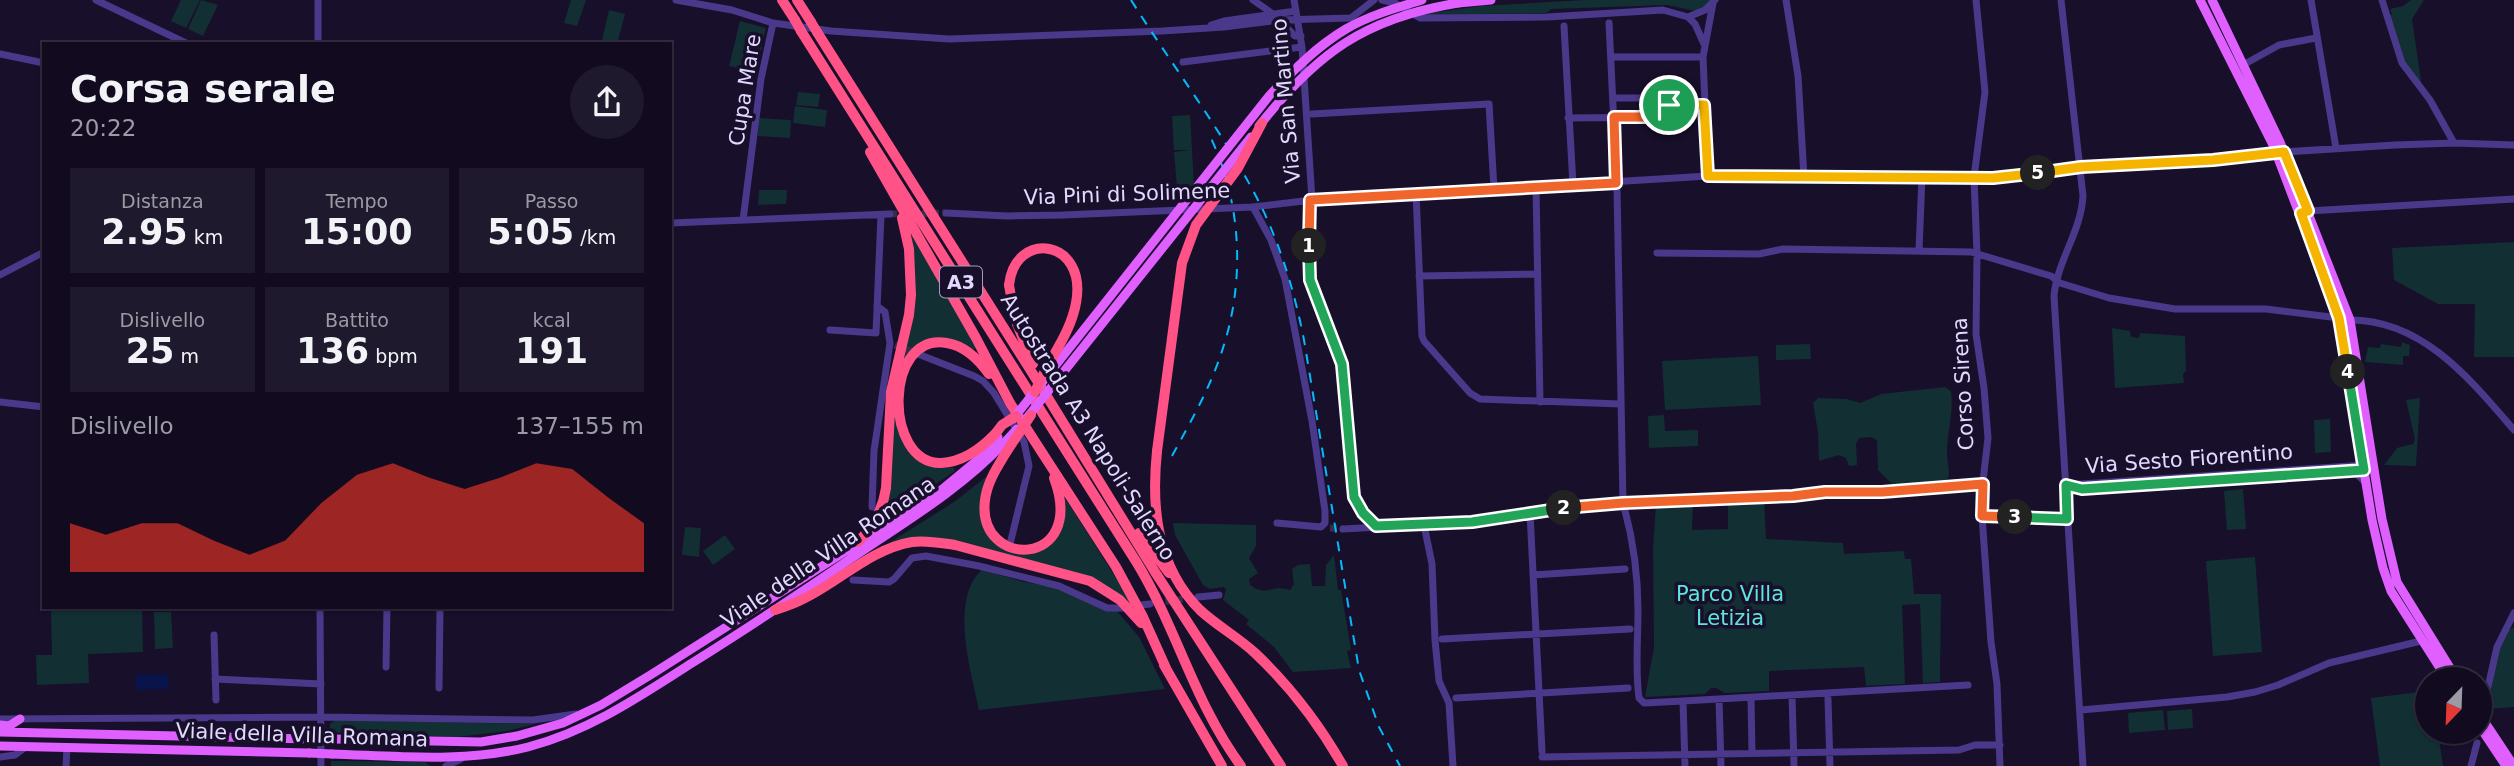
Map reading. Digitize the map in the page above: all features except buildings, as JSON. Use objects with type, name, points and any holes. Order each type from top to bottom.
[{"type":"highway","name":"Autostrada A3 Napoli-Salerno","points":[[782,0],[1151,586],[1210,719],[1241,766]]},
{"type":"highway","name":"Autostrada A3 Napoli-Salerno","points":[[797,0],[1039,391],[1097,476],[1155,572],[1281,766]]},
{"type":"highway","points":[[849,106],[891,189],[1010,403]]},
{"type":"highway","name":"A3","points":[[1196,600],[1184,589],[1162,545],[1154,485],[1182,263],[1196,225],[1238,168],[1262,122]]},
{"type":"highway","points":[[858,542],[868,531],[884,501],[891,392],[911,295],[911,270],[905,229],[891,189]]},
{"type":"highway","points":[[1036,248],[1047,248],[1063,254],[1077,273],[1077,302],[1070,326],[1042,374],[1039,391],[1012,307],[1009,285],[1013,268],[1026,253],[1036,248]]},
{"type":"highway","points":[[1031,415],[1001,441],[946,463],[935,463],[917,455],[904,432],[899,397],[902,376],[909,359],[917,349],[938,341],[953,344],[975,358],[1010,403],[1047,459],[1116,567],[1166,668]]},
{"type":"highway","points":[[1016,416],[1002,425],[1001,441],[985,502],[985,517],[989,529],[996,540],[1009,548],[1036,548],[1057,532],[1061,520],[1061,496],[1047,459]]},
{"type":"highway","name":"A3","points":[[1097,476],[1205,614],[1245,644],[1303,705],[1344,766]]},
{"type":"highway","points":[[775,610],[802,600],[870,558],[912,542],[955,545],[1090,581],[1119,600],[1145,629],[1222,766]]},
{"type":"main road","points":[[1016,416],[1039,391],[1269,96],[1299,65],[1345,29],[1378,13],[1422,0]]},
{"type":"main road","points":[[1031,415],[1262,122],[1303,75],[1335,47],[1376,24],[1426,8],[1491,0]]},
{"type":"main road","points":[[2200,0],[2280,152]]},
{"type":"main road","points":[[2212,0],[2243,65],[2350,320],[2367,467],[2366,483],[2383,568],[2391,591],[2439,667]]},
{"type":"main road","points":[[2304,212],[2339,318],[2367,467],[2397,582],[2450,667]]},
{"type":"main road","points":[[2339,318],[2350,320]]},
{"type":"main road","name":"Viale della Villa Romana","points":[[0,732],[481,741],[540,730],[587,712],[652,674],[939,492],[1001,441]]},
{"type":"main road","name":"Viale della Villa Romana","points":[[0,746],[428,757],[524,748],[583,728],[617,710],[775,610],[967,480],[1001,441]]},
{"type":"main road","points":[[0,725],[9,726],[20,719]]},
{"type":"main road","points":[[2492,736],[2514,766]]},
{"type":"main road","points":[[2492,741],[2506,766]]},
{"type":"street","points":[[96,0],[184,42]]},
{"type":"street","points":[[318,0],[318,42]]},
{"type":"street","name":"Cupa Mare","points":[[676,0],[732,10],[773,23],[761,79],[743,220]]},
{"type":"street","name":"Via San Martino","points":[[1294,0],[1302,47],[1310,200],[1309,273],[1314,294],[1342,364],[1354,497],[1363,513],[1376,526]]},
{"type":"street","points":[[773,23],[841,32],[949,39],[1162,31],[1280,20],[1350,19],[1374,0]]},
{"type":"street","points":[[1382,0],[1395,3],[1420,18],[1547,17],[1663,10],[1688,17],[1695,23],[1704,44]]},
{"type":"street","points":[[1786,0],[1798,76],[1804,177]]},
{"type":"street","name":"Corso Sirena","points":[[1976,0],[1985,92],[1974,177],[1978,254],[1976,334],[1988,438],[1982,516],[1997,684],[2000,766]]},
{"type":"street","points":[[2061,0],[2081,167],[2082,212],[2056,280],[2054,296],[2083,766]]},
{"type":"street","points":[[2311,0],[2336,148]]},
{"type":"street","points":[[2382,0],[2402,63],[2430,100],[2455,143]]},
{"type":"street","points":[[1688,17],[1705,10],[1714,1]]},
{"type":"street","points":[[1708,176],[1703,57],[1714,1]]},
{"type":"street","points":[[1256,2],[1280,20],[1295,36],[1301,36]]},
{"type":"street","points":[[1256,2],[1259,16]]},
{"type":"street","points":[[1207,27],[1224,21],[1296,11]]},
{"type":"street","points":[[1609,23],[1616,183],[1623,503],[1632,535],[1636,572],[1638,696],[1644,703],[1968,685]]},
{"type":"street","points":[[1564,26],[1573,185]]},
{"type":"street","points":[[2243,65],[2279,45],[2316,38]]},
{"type":"street","points":[[1183,62],[1302,47]]},
{"type":"street","points":[[0,54],[42,63]]},
{"type":"street","points":[[1611,57],[1703,57]]},
{"type":"street","points":[[1568,118],[1666,117],[1669,105],[1667,98],[1613,98]]},
{"type":"street","points":[[1312,114],[1490,104],[1494,190]]},
{"type":"street","points":[[1669,105],[1704,105]]},
{"type":"street","name":"Via Pini di Solimene","points":[[946,214],[1018,216],[1253,207],[1310,200],[1708,176],[2008,177],[2081,167],[2213,160],[2336,148],[2455,143],[2514,145]]},
{"type":"street","points":[[1919,251],[1922,176]]},
{"type":"street","points":[[1536,187],[1540,402]]},
{"type":"street","points":[[1416,193],[1423,339],[1470,393],[1480,399],[1621,404]]},
{"type":"street","points":[[2304,212],[2514,199]]},
{"type":"street","points":[[1253,207],[1270,240],[1285,279],[1312,421],[1326,527],[1277,523]]},
{"type":"street","points":[[672,223],[890,214]]},
{"type":"street","points":[[830,330],[876,332],[881,215]]},
{"type":"street","points":[[1657,253],[1759,254],[1783,249],[1978,254],[2051,276],[2109,298],[2175,309],[2266,309],[2339,318]]},
{"type":"street","points":[[0,275],[42,253]]},
{"type":"street","points":[[1419,275],[1537,274]]},
{"type":"street","points":[[872,507],[874,451],[892,344],[885,312],[877,306]]},
{"type":"street","points":[[2350,320],[2371,321],[2392,327],[2428,343],[2461,372],[2514,430]]},
{"type":"street","points":[[918,354],[983,381],[994,393],[1024,442],[1029,466],[1010,544]]},
{"type":"street","points":[[0,402],[42,407]]},
{"type":"street","name":"Via Sesto Fiorentino","points":[[2066,485],[2367,467]]},
{"type":"street","name":"Via Sesto Fiorentino","points":[[2066,485],[2082,489],[2354,472],[2367,467]]},
{"type":"street","points":[[2354,472],[2366,483]]},
{"type":"street","points":[[1343,529],[1472,522],[1623,503],[1793,496],[1825,492],[1882,492],[1983,484]]},
{"type":"street","points":[[1530,513],[1542,754],[1561,757],[1959,750],[1981,745],[2000,745]]},
{"type":"street","points":[[1982,516],[2067,519]]},
{"type":"street","points":[[1424,525],[1432,564],[1434,640],[1439,681],[1450,703],[1453,766]]},
{"type":"street","points":[[853,580],[889,582],[912,558],[918,556],[979,566],[1059,586],[1107,608],[1123,608]]},
{"type":"street","points":[[1003,574],[1006,563]]},
{"type":"street","points":[[1533,575],[1625,569]]},
{"type":"street","points":[[1196,600],[1219,594]]},
{"type":"street","points":[[1142,605],[1150,604]]},
{"type":"street","points":[[320,609],[321,766]]},
{"type":"street","points":[[387,609],[387,667]]},
{"type":"street","points":[[441,684],[442,609]]},
{"type":"street","points":[[2492,668],[2505,626],[2514,613]]},
{"type":"street","points":[[1442,639],[1630,629]]},
{"type":"street","points":[[214,635],[216,700]]},
{"type":"street","points":[[2081,710],[2255,692],[2329,663],[2421,641]]},
{"type":"street","points":[[215,679],[321,684]]},
{"type":"street","points":[[1456,698],[1628,688]]},
{"type":"street","points":[[1792,695],[1794,766]]},
{"type":"street","points":[[1751,698],[1752,753]]},
{"type":"street","points":[[1719,699],[1721,766]]},
{"type":"street","points":[[1828,699],[1830,766]]},
{"type":"street","points":[[1683,701],[1685,766]]},
{"type":"street","name":"Viale della Villa Romana","points":[[0,719],[321,717],[533,720],[587,712]]},
{"type":"street","points":[[2471,766],[2477,744]]},
{"type":"street","points":[[0,757],[15,755],[27,746]]},
{"type":"street","points":[[66,766],[67,747]]},
{"type":"street","points":[[446,766],[474,754]]},
{"type":"street","points":[[1614,756],[1614,766]]},
{"type":"street","points":[[428,757],[435,766]]},
{"type":"street","points":[[1560,766],[1561,757]]},
{"type":"green space","points":[[181,0],[200,0],[186,28],[171,21]]},
{"type":"green space","points":[[201,0],[218,5],[203,36],[188,29]]},
{"type":"green space","points":[[571,0],[586,0],[577,26],[564,23]]},
{"type":"green space","points":[[1584,0],[1711,0],[1695,11],[1667,5],[1552,9],[1546,13],[1417,15],[1481,6]]},
{"type":"green space","points":[[2411,0],[2424,0],[2412,19],[2422,88],[2405,64],[2389,16],[2392,14],[2390,9],[2403,6]]},
{"type":"green space","points":[[609,10],[625,14],[618,42],[601,42]]},
{"type":"green space","points":[[740,21],[766,28],[756,72],[729,66]]},
{"type":"green space","points":[[798,92],[820,94],[818,107],[796,105]]},
{"type":"green space","points":[[795,106],[827,110],[825,127],[793,123]]},
{"type":"green space","points":[[1190,115],[1194,186],[1177,187],[1174,152],[1190,150],[1174,150],[1172,116]]},
{"type":"green space","points":[[759,118],[791,120],[790,138],[758,136]]},
{"type":"green space","points":[[759,190],[787,190],[786,204],[758,205]]},
{"type":"green space","points":[[915,233],[976,348],[972,351],[941,339],[918,346],[903,365],[897,392],[898,421],[908,447],[926,464],[953,467],[955,471],[880,522],[890,483],[894,390],[914,295],[915,271],[911,234]]},
{"type":"green space","points":[[2514,242],[2514,357],[2474,357],[2475,304],[2438,304],[2394,280],[2392,248]]},
{"type":"green space","points":[[2112,328],[2130,331],[2131,337],[2139,338],[2140,333],[2185,336],[2184,383],[2115,388]]},
{"type":"green space","points":[[2402,342],[2410,345],[2409,356],[2403,356],[2403,365],[2365,362],[2368,347],[2380,348],[2381,344],[2401,347]]},
{"type":"green space","points":[[1810,344],[1811,359],[1776,360],[1776,345]]},
{"type":"green space","points":[[1758,356],[1761,405],[1665,410],[1662,361]]},
{"type":"green space","points":[[1945,387],[1951,391],[1952,399],[1947,453],[1949,476],[1945,482],[1894,486],[1878,470],[1877,440],[1871,437],[1859,438],[1856,444],[1857,465],[1849,466],[1846,458],[1839,455],[1819,461],[1813,403],[1818,398],[1847,399],[1860,403],[1881,394]]},
{"type":"green space","points":[[2420,398],[2416,466],[2384,465],[2397,448],[2413,444],[2415,439],[2406,400]]},
{"type":"green space","points":[[1664,415],[1665,431],[1698,430],[1698,446],[1649,448],[1648,416]]},
{"type":"green space","points":[[2330,419],[2331,452],[2315,453],[2314,420]]},
{"type":"green space","points":[[991,473],[983,522],[993,541],[1019,553],[1045,547],[1063,525],[1065,498],[1130,600],[1128,604],[1109,589],[953,542],[889,545],[954,502]]},
{"type":"green space","points":[[2243,489],[2246,529],[2227,530],[2224,491]]},
{"type":"green space","name":"Parco Villa Letizia","points":[[1728,500],[1764,500],[1766,539],[1843,543],[1844,554],[1904,551],[1905,559],[1911,559],[1914,594],[1941,594],[1940,682],[1923,683],[1920,604],[1902,605],[1905,684],[1866,686],[1864,667],[1769,671],[1769,691],[1725,693],[1711,688],[1705,694],[1645,697],[1654,647],[1653,549],[1656,505],[1693,502],[1692,530],[1728,529]]},
{"type":"green space","points":[[1173,523],[1256,525],[1256,546],[1249,558],[1258,573],[1249,579],[1250,585],[1262,590],[1290,590],[1294,584],[1292,569],[1298,565],[1310,564],[1312,586],[1325,586],[1326,565],[1334,555],[1338,590],[1341,590],[1351,650],[1347,651],[1351,668],[1293,672],[1274,647],[1246,624],[1249,620],[1223,600],[1226,590],[1224,587],[1210,589],[1203,585],[1175,535]]},
{"type":"green space","points":[[685,527],[701,528],[699,557],[682,555]]},
{"type":"green space","points":[[725,535],[735,549],[713,565],[703,551]]},
{"type":"green space","points":[[2255,557],[2262,652],[2213,656],[2206,561]]},
{"type":"green space","points":[[982,570],[1024,582],[1061,588],[1117,611],[1139,637],[1165,689],[979,710],[968,656],[964,617],[966,598],[972,582]]},
{"type":"green space","points":[[142,609],[143,652],[88,654],[89,683],[37,685],[36,655],[52,655],[51,611]]},
{"type":"green space","points":[[154,612],[171,612],[173,648],[155,649]]},
{"type":"green space","points":[[2514,627],[2514,707],[2492,709],[2492,686],[2498,651],[2505,632]]},
{"type":"green space","points":[[2415,692],[2415,744],[2440,744],[2443,766],[2380,766],[2371,698]]},
{"type":"green space","points":[[2192,709],[2193,728],[2168,730],[2167,711]]},
{"type":"green space","points":[[2163,710],[2165,730],[2129,733],[2128,713]]},
{"type":"green space","points":[[336,720],[535,724],[507,731],[457,737],[329,732],[330,724]]},
{"type":"green space","points":[[331,761],[425,762],[430,766],[331,766]]},
{"type":"shaded area","points":[[168,674],[169,689],[136,690],[135,675]]},
{"type":"tunnel","points":[[890,214],[946,213]]},
{"type":"tunnel","points":[[895,345],[918,354]]},
{"type":"tunnel","points":[[1330,528],[1343,529]]},
{"type":"tunnel","points":[[1155,603],[1191,598]]},
{"type":"railway","points":[[1131,0],[1233,155],[1262,208],[1282,256],[1304,340],[1359,670],[1379,727],[1400,766]]},
{"type":"railway","points":[[1172,456],[1216,367],[1229,327],[1234,299],[1237,271],[1234,215],[1220,160],[1209,134]]},
{"type":"route","points":[[1669,105],[1704,105],[1708,176],[1993,178],[2081,167],[2213,160],[2284,152],[2308,211],[2301,213],[2339,318],[2364,470],[2082,489],[2066,485],[2067,519],[1982,516],[1983,484],[1882,492],[1847,491],[1793,496],[1623,503],[1544,510],[1472,522],[1376,526],[1363,513],[1354,497],[1342,364],[1314,294],[1309,273],[1310,200],[1616,183],[1614,117],[1666,117],[1669,105]]}]
